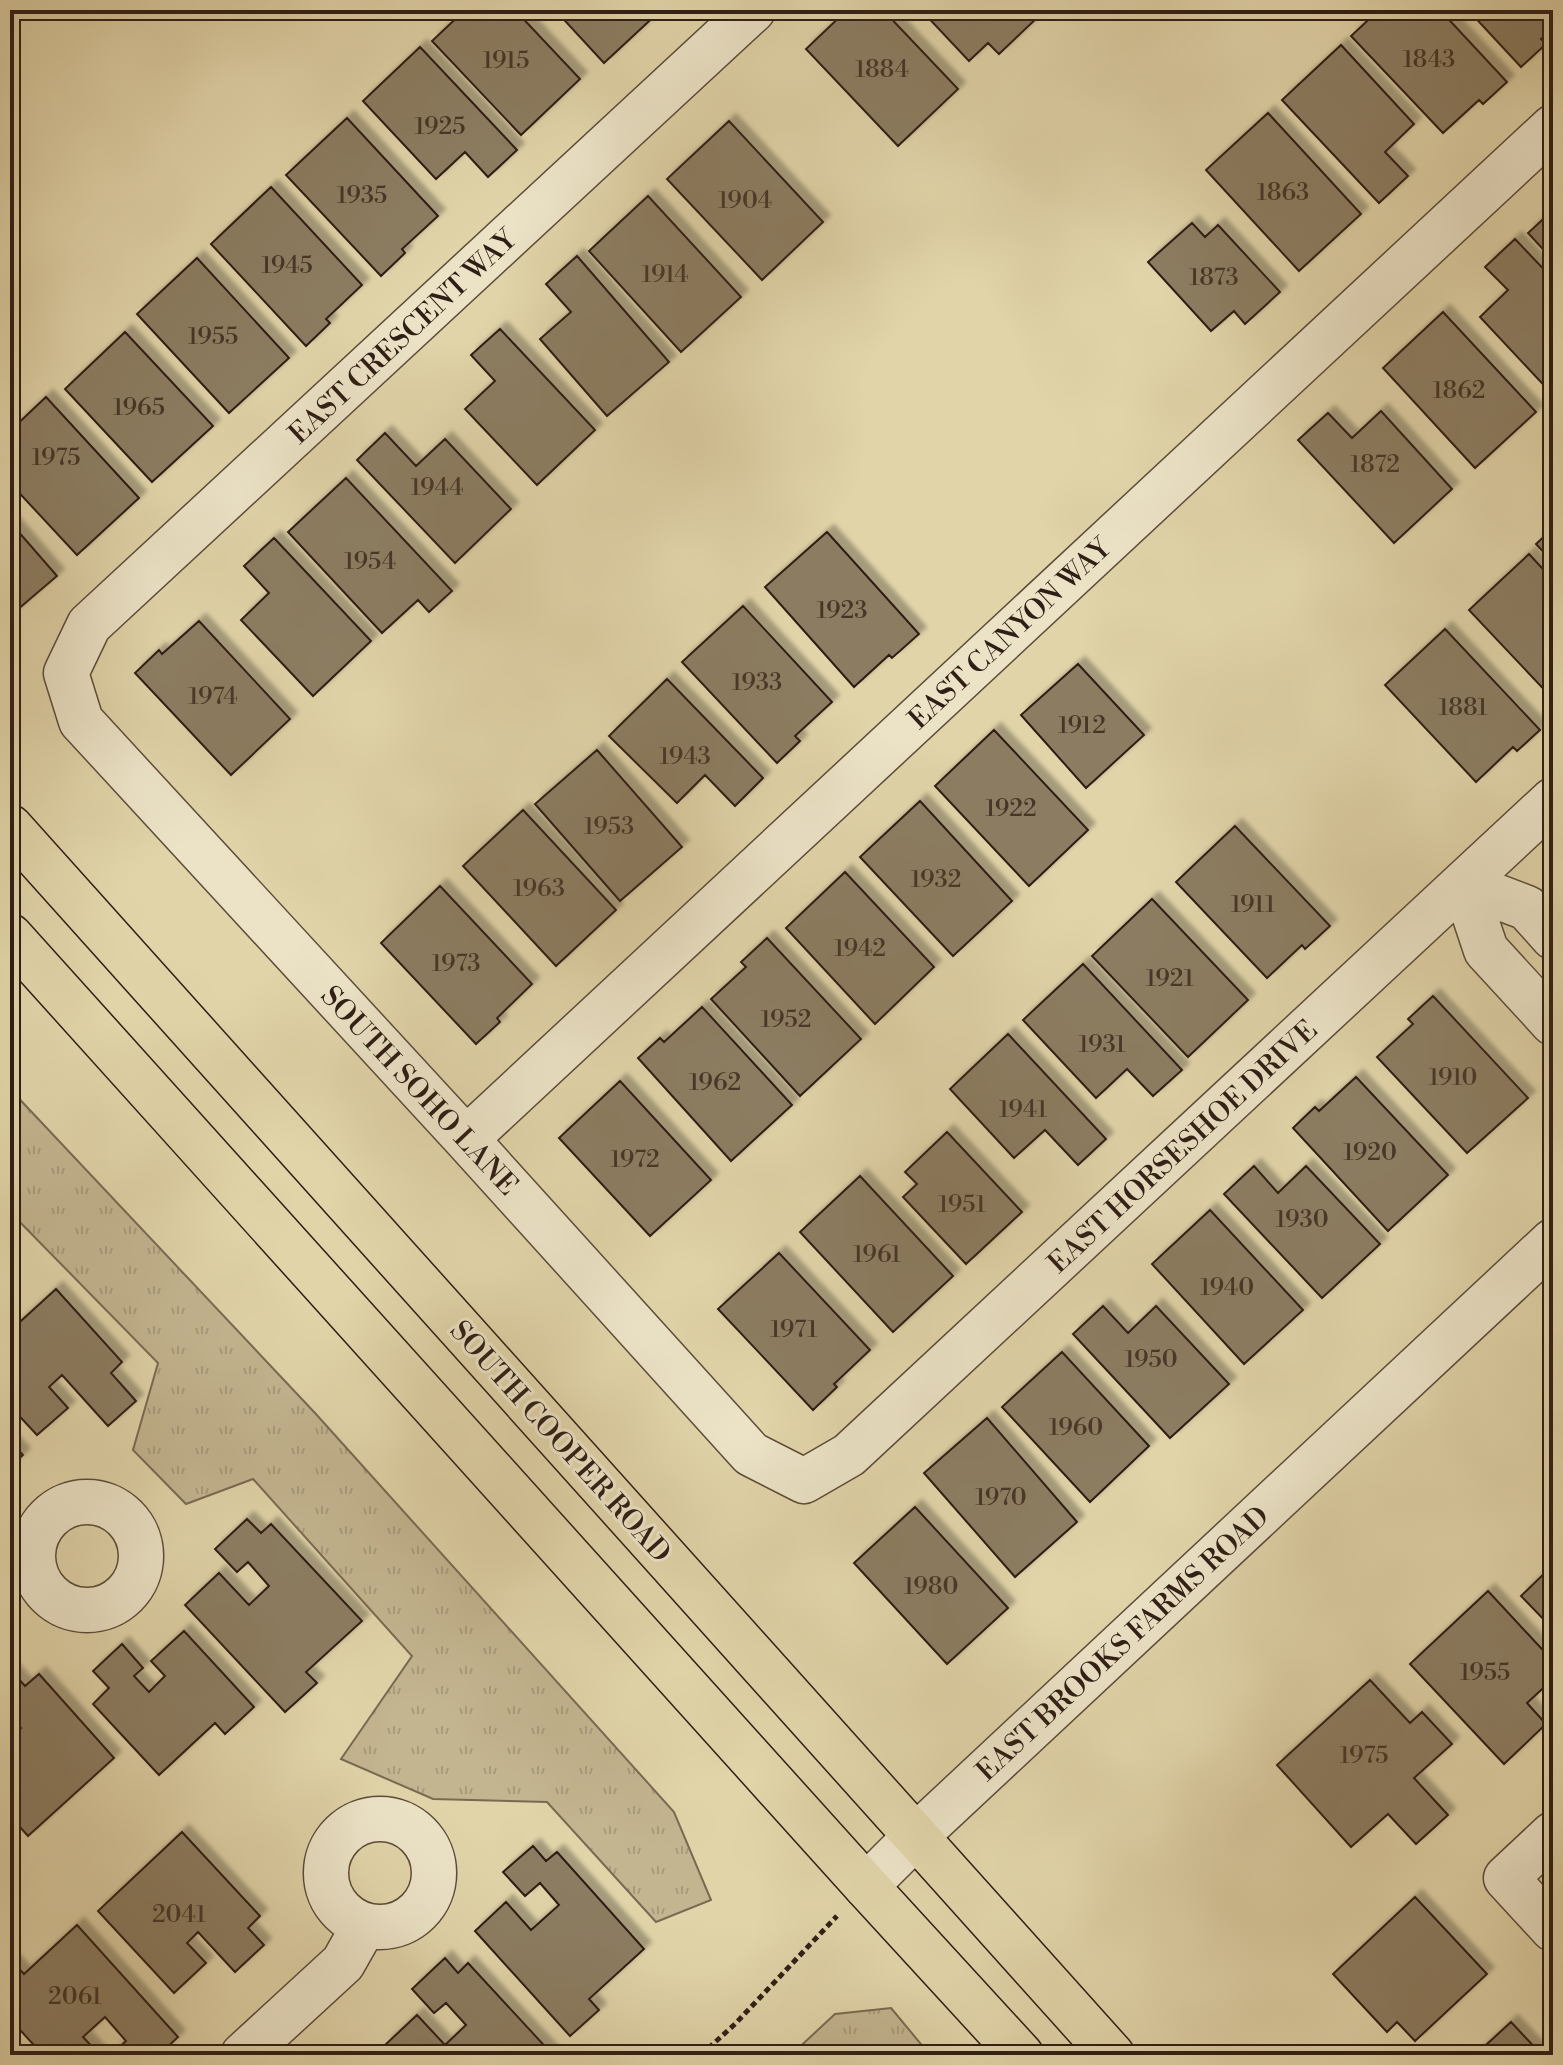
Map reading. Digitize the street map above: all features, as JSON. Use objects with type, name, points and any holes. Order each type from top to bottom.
[{"type":"main road","name":"SOUTH COOPER ROAD","points":[[10,827],[1112,2055]]},
{"type":"main road","points":[[10,936],[1021,2055]]},
{"type":"street","name":"EAST CRESCENT WAY","points":[[66,673],[89,625],[753,10]]},
{"type":"street","name":"EAST CANYON WAY","points":[[466,1139],[1553,127]]},
{"type":"street","name":"SOUTH SOHO LANE","points":[[66,673],[81,721],[751,1454],[804,1481]]},
{"type":"street","name":"EAST HORSESHOE DRIVE","points":[[804,1481],[849,1455],[1553,800]]},
{"type":"street","points":[[1464,884],[1527,908],[1553,937]]},
{"type":"street","points":[[1464,884],[1486,950],[1547,1004]]},
{"type":"street","name":"EAST BROOKS FARMS ROAD","points":[[866,1886],[1553,1241]]},
{"type":"street","points":[[1553,1834],[1506,1878],[1553,1929]]},
{"type":"street","points":[[243,2055],[343,1963],[364,1926]]},
{"type":"path","points":[[701,2055],[735,2024],[866,1886]]},
{"type":"green space","points":[[10,1089],[315,1413],[674,1812],[711,1900],[656,1922],[547,1802],[433,1799],[341,1759],[412,1656],[253,1479],[186,1504],[133,1450],[158,1363],[10,1212]]},
{"type":"green space","points":[[891,2008],[930,2055],[791,2055],[835,2014]]},
{"type":"building","points":[[465,10],[515,10],[580,79],[521,135],[432,41]]},
{"type":"building","points":[[555,10],[661,10],[604,63]]},
{"type":"building","points":[[847,10],[883,10],[958,89],[898,146],[806,49]]},
{"type":"building","points":[[921,10],[1035,10],[1040,15],[999,54],[988,43],[969,61]]},
{"type":"building","points":[[1379,10],[1440,10],[1507,82],[1483,104],[1479,100],[1443,133],[1351,36]]},
{"type":"building","points":[[1468,10],[1553,10],[1553,28],[1541,39],[1546,44],[1521,67]]},
{"type":"building","points":[[1341,45],[1414,124],[1385,152],[1408,176],[1379,203],[1282,100]]},
{"type":"building","points":[[420,47],[517,150],[488,177],[465,152],[436,179],[363,101]]},
{"type":"building","points":[[1268,113],[1361,214],[1299,271],[1206,170]]},
{"type":"building","points":[[347,118],[438,216],[402,249],[405,253],[381,276],[286,175]]},
{"type":"building","points":[[729,121],[823,222],[762,280],[667,179]]},
{"type":"building","points":[[271,187],[362,285],[326,319],[330,323],[306,346],[211,244]]},
{"type":"building","points":[[648,196],[741,297],[681,352],[589,251]]},
{"type":"building","points":[[1553,210],[1553,260],[1528,233]]},
{"type":"building","points":[[1192,223],[1205,237],[1218,225],[1280,292],[1245,324],[1234,311],[1211,331],[1148,262]]},
{"type":"building","points":[[1515,239],[1553,279],[1553,395],[1480,317],[1508,290],[1485,267]]},
{"type":"building","points":[[577,256],[669,362],[607,416],[540,339],[571,312],[546,284]]},
{"type":"building","points":[[197,258],[289,358],[229,413],[137,314]]},
{"type":"building","points":[[1443,312],[1536,412],[1475,468],[1383,368]]},
{"type":"building","points":[[500,329],[595,430],[537,485],[465,409],[495,381],[471,355]]},
{"type":"building","points":[[125,332],[213,426],[152,482],[65,389]]},
{"type":"building","points":[[46,397],[139,498],[77,555],[10,483],[10,431]]},
{"type":"building","points":[[1381,411],[1452,489],[1394,543],[1298,440],[1328,413],[1352,438]]},
{"type":"building","points":[[385,433],[416,466],[445,439],[511,509],[455,563],[357,460]]},
{"type":"building","points":[[346,478],[452,591],[429,612],[418,600],[382,633],[288,532]]},
{"type":"building","points":[[10,522],[57,576],[10,616]]},
{"type":"building","points":[[1553,528],[1553,562],[1536,544]]},
{"type":"building","points":[[827,532],[919,634],[892,658],[889,655],[854,687],[765,587]]},
{"type":"building","points":[[274,538],[371,641],[313,696],[241,620],[269,593],[244,566]]},
{"type":"building","points":[[1529,554],[1553,580],[1553,699],[1469,610]]},
{"type":"building","points":[[743,606],[832,702],[795,736],[800,741],[777,763],[682,662]]},
{"type":"building","points":[[199,621],[290,719],[231,775],[135,673],[159,650],[162,654]]},
{"type":"building","points":[[1445,629],[1540,730],[1517,751],[1513,747],[1476,782],[1385,685]]},
{"type":"building","points":[[1078,664],[1144,735],[1086,788],[1021,715]]},
{"type":"building","points":[[667,679],[763,778],[735,806],[705,775],[677,803],[609,736]]},
{"type":"building","points":[[994,730],[1088,830],[1029,886],[935,786]]},
{"type":"building","points":[[597,750],[682,847],[620,901],[535,804]]},
{"type":"building","points":[[920,801],[1012,901],[953,956],[860,857]]},
{"type":"building","points":[[523,810],[616,910],[556,966],[463,866]]},
{"type":"building","points":[[1235,826],[1330,926],[1305,949],[1302,945],[1267,978],[1176,882]]},
{"type":"building","points":[[845,872],[934,967],[875,1024],[786,928]]},
{"type":"building","points":[[440,886],[532,984],[497,1018],[500,1022],[476,1044],[381,943]]},
{"type":"building","points":[[1152,899],[1248,1000],[1188,1057],[1092,956]]},
{"type":"building","points":[[767,938],[861,1039],[800,1096],[711,999],[746,967],[741,962]]},
{"type":"building","points":[[1083,964],[1182,1070],[1153,1096],[1127,1069],[1096,1098],[1023,1020]]},
{"type":"building","points":[[1433,996],[1528,1098],[1467,1153],[1377,1057],[1413,1024],[1408,1019]]},
{"type":"building","points":[[702,1007],[792,1105],[731,1161],[638,1058],[660,1038],[664,1042]]},
{"type":"building","points":[[1008,1034],[1106,1139],[1078,1165],[1045,1130],[1014,1158],[950,1089]]},
{"type":"building","points":[[1356,1077],[1448,1175],[1388,1231],[1293,1128],[1315,1107],[1319,1111]]},
{"type":"building","points":[[620,1081],[711,1180],[650,1236],[559,1138]]},
{"type":"building","points":[[947,1132],[1022,1212],[966,1264],[903,1197],[917,1184],[905,1172]]},
{"type":"building","points":[[1254,1166],[1278,1193],[1306,1166],[1380,1244],[1322,1298],[1224,1194]]},
{"type":"building","points":[[860,1176],[953,1276],[893,1332],[800,1232]]},
{"type":"building","points":[[1210,1210],[1303,1310],[1244,1364],[1152,1264]]},
{"type":"building","points":[[779,1253],[870,1350],[834,1384],[837,1387],[813,1410],[718,1309]]},
{"type":"building","points":[[56,1289],[122,1362],[111,1373],[136,1401],[108,1426],[62,1375],[49,1387],[68,1408],[37,1435],[10,1406],[10,1331]]},
{"type":"building","points":[[1103,1306],[1128,1333],[1156,1306],[1229,1384],[1170,1438],[1073,1334]]},
{"type":"building","points":[[1062,1352],[1149,1446],[1090,1502],[1002,1407]]},
{"type":"building","points":[[987,1418],[1077,1522],[1015,1577],[924,1473]]},
{"type":"building","points":[[10,1441],[23,1455],[10,1467]]},
{"type":"building","points":[[915,1507],[1008,1608],[947,1664],[854,1563]]},
{"type":"building","points":[[247,1519],[261,1533],[271,1524],[362,1621],[306,1672],[317,1683],[285,1712],[185,1605],[219,1573],[249,1605],[269,1586],[248,1562],[237,1572],[215,1549]]},
{"type":"building","points":[[1553,1565],[1553,1629],[1521,1596]]},
{"type":"building","points":[[1488,1591],[1553,1661],[1553,1679],[1527,1703],[1546,1724],[1504,1764],[1410,1664]]},
{"type":"building","points":[[184,1631],[254,1707],[225,1734],[215,1723],[159,1775],[93,1704],[109,1688],[93,1671],[122,1644],[143,1668],[134,1676],[149,1692],[165,1676],[151,1661]]},
{"type":"building","points":[[10,1669],[25,1686],[39,1674],[114,1758],[28,1836],[10,1816],[10,1739],[21,1728],[10,1716]]},
{"type":"building","points":[[1370,1680],[1410,1723],[1422,1712],[1452,1744],[1414,1778],[1448,1815],[1416,1844],[1388,1814],[1351,1847],[1277,1765]]},
{"type":"building","points":[[182,1832],[260,1916],[248,1928],[264,1945],[235,1972],[198,1932],[187,1943],[206,1963],[174,1993],[98,1911]]},
{"type":"building","points":[[533,1846],[546,1861],[557,1852],[644,1949],[589,1999],[599,2010],[570,2036],[475,1931],[506,1902],[531,1930],[559,1905],[540,1883],[525,1896],[503,1872]]},
{"type":"building","points":[[1415,1897],[1487,1974],[1415,2041],[1397,2022],[1387,2032],[1333,1974]]},
{"type":"building","points":[[77,1925],[178,2037],[159,2055],[116,2055],[114,2052],[126,2041],[105,2017],[83,2037],[100,2055],[43,2055],[10,2019],[10,1963],[12,1961],[24,1974]]},
{"type":"building","points":[[445,1958],[458,1973],[468,1963],[553,2055],[395,2055],[385,2045],[417,2015],[445,2045],[466,2025],[446,2003],[434,2013],[412,1989]]},
{"type":"building","points":[[1511,2022],[1542,2055],[1475,2055]]}]
